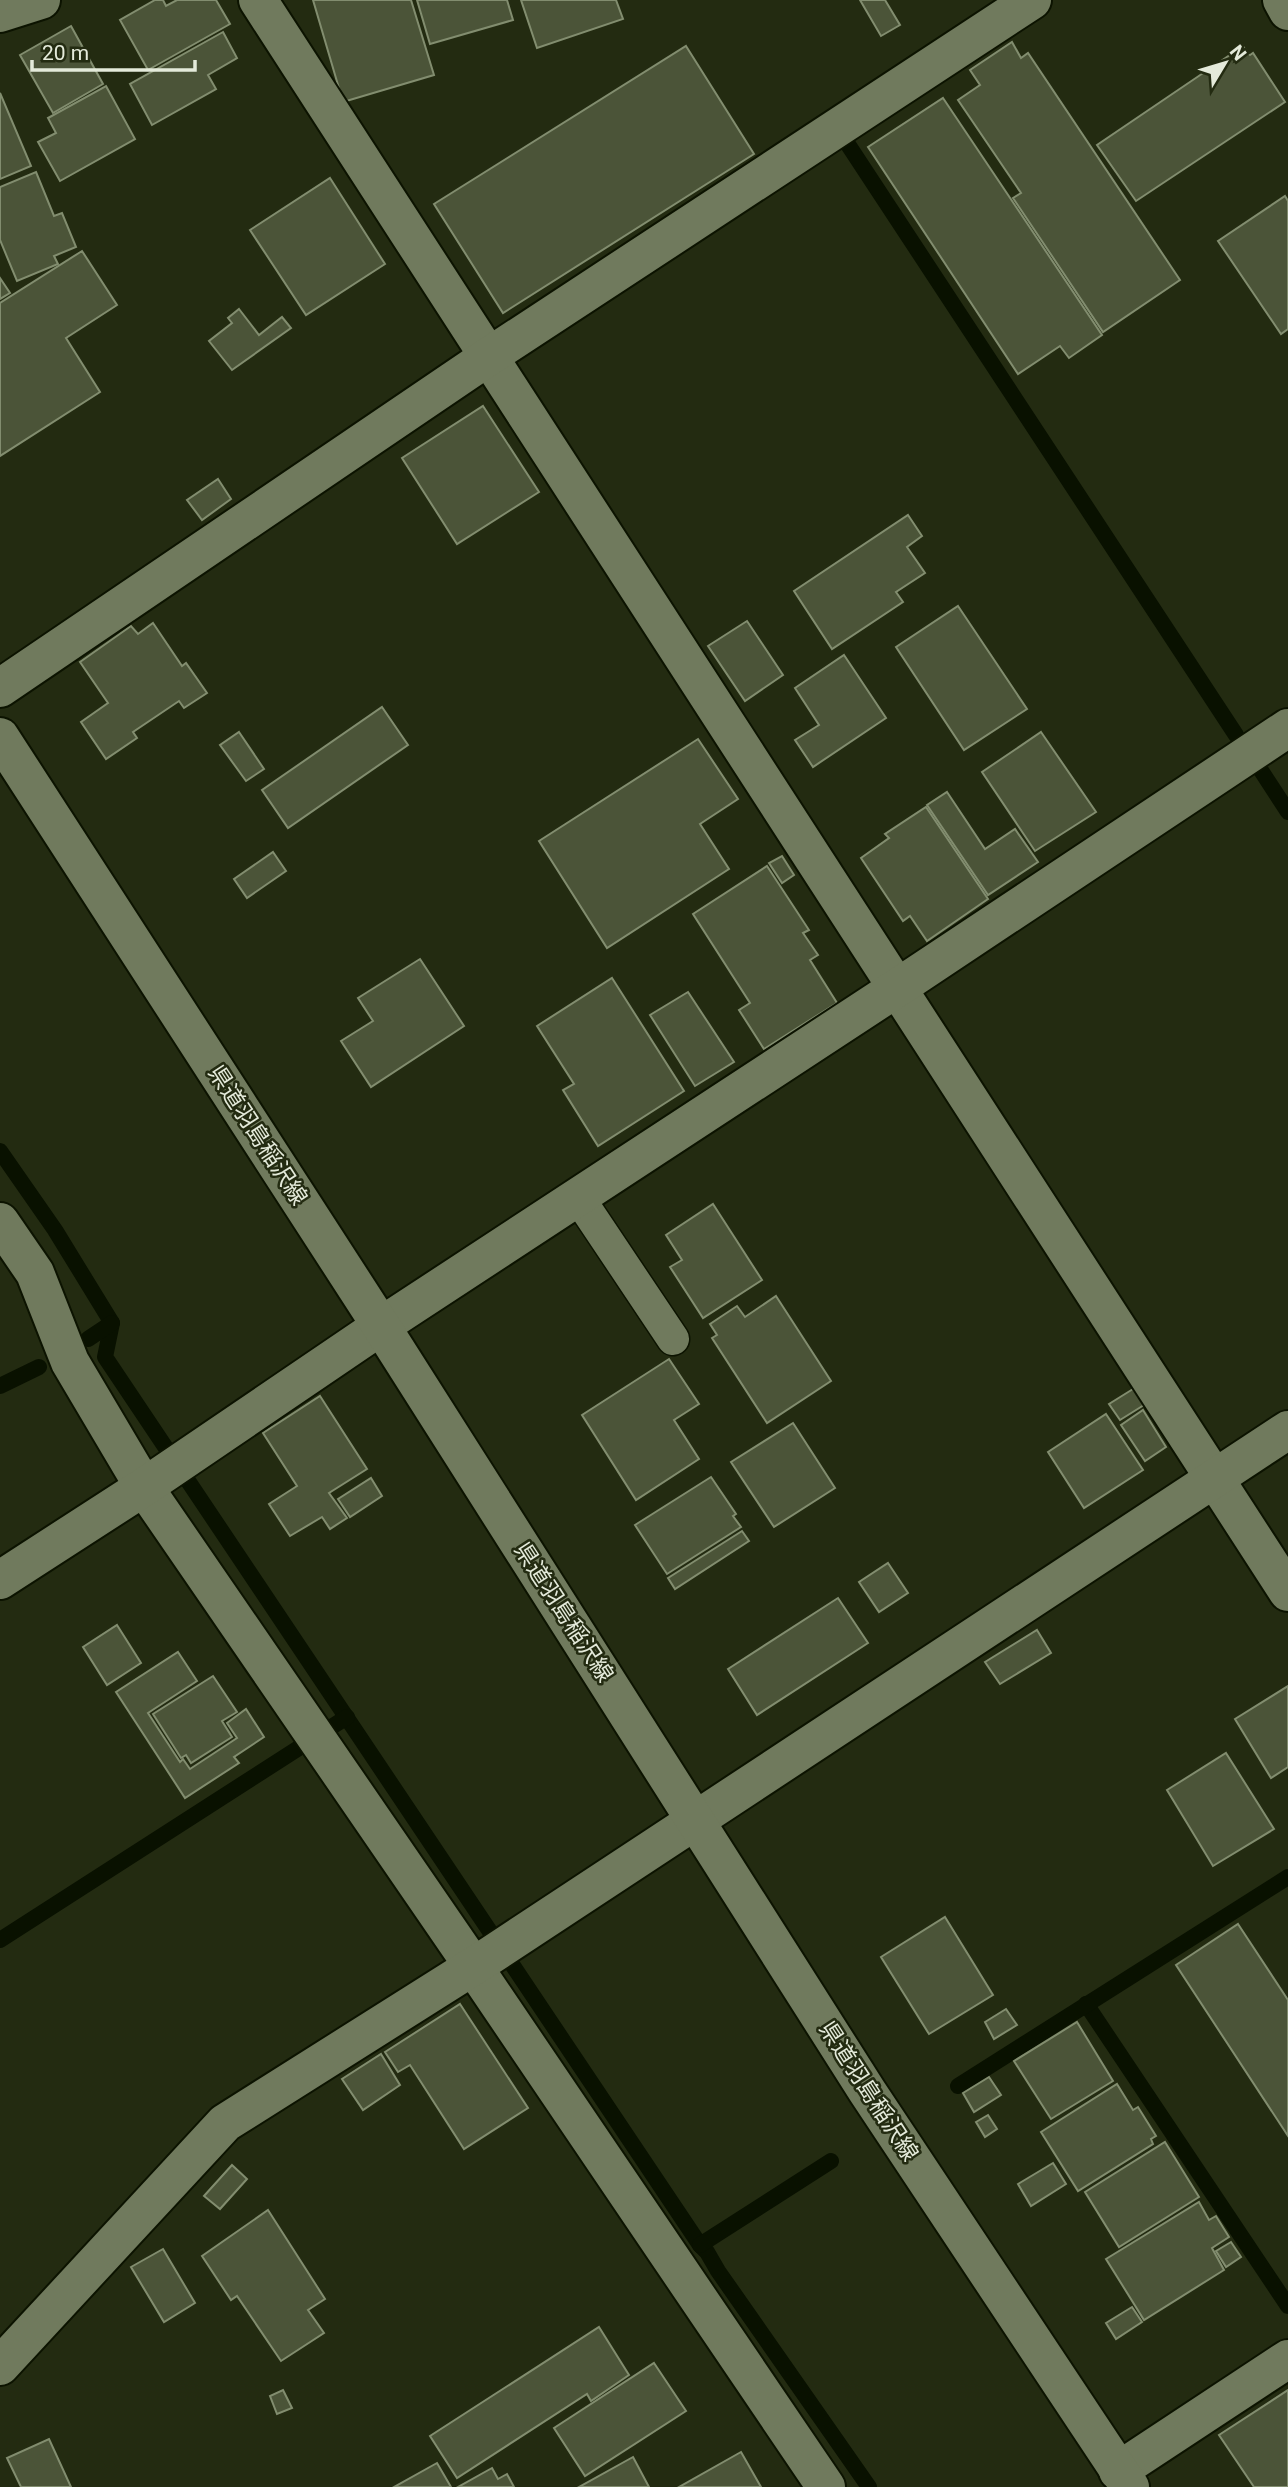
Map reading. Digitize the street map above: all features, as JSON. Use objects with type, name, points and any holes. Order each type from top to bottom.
[{"type":"street","points":[[0,13],[41,0]]},
{"type":"street","points":[[258,0],[1288,1592]]},
{"type":"street","points":[[0,688],[488,357],[1032,0]]},
{"type":"street","points":[[1282,0],[1288,11]]},
{"type":"street","points":[[0,1580],[1288,728]]},
{"type":"street","name":"県道羽島稲沢線","points":[[0,737],[381,1326],[867,2091],[1124,2479]]},
{"type":"street","points":[[0,1223],[35,1273],[70,1362],[169,1469],[480,1962],[826,2487]]},
{"type":"street","points":[[0,2366],[225,2123],[480,1962],[1288,1430]]},
{"type":"street","points":[[1124,2479],[1288,2359]]},
{"type":"lane","points":[[578,1197],[673,1339]]},
{"type":"building","points":[[155,0],[163,0],[166,6],[177,0],[216,0],[230,24],[148,70],[120,20]]},
{"type":"building","points":[[313,0],[411,0],[434,75],[343,102]]},
{"type":"building","points":[[417,0],[507,0],[513,20],[430,44]]},
{"type":"building","points":[[521,0],[616,0],[623,19],[537,48]]},
{"type":"building","points":[[860,0],[885,0],[900,25],[881,36]]},
{"type":"building","points":[[71,26],[103,84],[53,113],[20,55]]},
{"type":"building","points":[[223,32],[237,58],[208,75],[216,89],[152,125],[130,84]]},
{"type":"building","points":[[1012,42],[1021,58],[1028,53],[1180,280],[1103,332],[1013,198],[1021,193],[958,100],[980,85],[970,70]]},
{"type":"building","points":[[686,46],[754,154],[503,313],[434,204]]},
{"type":"building","points":[[1243,46],[1250,55],[1253,53],[1285,102],[1136,201],[1097,145]]},
{"type":"building","points":[[106,86],[135,139],[60,181],[38,142],[56,133],[48,118]]},
{"type":"building","points":[[0,93],[31,166],[0,179]]},
{"type":"building","points":[[943,98],[1102,335],[1069,358],[1060,346],[1018,374],[868,147]]},
{"type":"building","points":[[36,172],[54,216],[62,213],[76,247],[54,256],[58,264],[17,281],[0,240],[0,187]]},
{"type":"building","points":[[330,178],[385,264],[306,315],[250,230]]},
{"type":"building","points":[[1285,196],[1288,201],[1288,329],[1281,334],[1218,241]]},
{"type":"building","points":[[82,251],[117,305],[66,338],[100,392],[0,456],[0,303]]},
{"type":"building","points":[[0,278],[10,293],[0,299]]},
{"type":"building","points":[[239,309],[259,335],[282,317],[291,328],[232,370],[209,341],[232,323],[228,318]]},
{"type":"building","points":[[483,406],[539,492],[457,544],[402,458]]},
{"type":"building","points":[[218,479],[231,499],[202,520],[187,500]]},
{"type":"building","points":[[908,515],[922,536],[907,547],[925,573],[896,592],[903,602],[832,649],[794,591]]},
{"type":"building","points":[[958,606],[1027,709],[964,750],[896,647]]},
{"type":"building","points":[[747,621],[783,675],[745,701],[708,646]]},
{"type":"building","points":[[153,623],[182,666],[186,663],[207,693],[184,708],[179,701],[133,732],[137,738],[106,759],[81,722],[108,703],[80,662],[131,626],[138,634]]},
{"type":"building","points":[[844,655],[886,718],[813,767],[795,740],[819,725],[795,688]]},
{"type":"building","points":[[382,707],[408,745],[288,828],[262,790]]},
{"type":"building","points":[[239,732],[264,769],[246,781],[220,745]]},
{"type":"building","points":[[1041,732],[1096,812],[1035,851],[982,772]]},
{"type":"building","points":[[698,739],[738,799],[700,824],[729,869],[607,948],[539,841]]},
{"type":"building","points":[[947,792],[985,849],[1015,829],[1038,862],[988,895],[927,805]]},
{"type":"building","points":[[926,807],[988,899],[927,941],[910,916],[903,921],[861,858],[889,838],[885,834]]},
{"type":"building","points":[[273,852],[286,871],[247,898],[234,879]]},
{"type":"building","points":[[782,856],[794,875],[782,883],[769,863]]},
{"type":"building","points":[[767,866],[809,930],[803,933],[818,955],[810,960],[837,1003],[764,1049],[739,1010],[750,1003],[693,914]]},
{"type":"building","points":[[420,959],[464,1026],[371,1087],[341,1041],[373,1021],[358,998]]},
{"type":"building","points":[[612,978],[684,1091],[598,1146],[563,1090],[574,1084],[537,1026]]},
{"type":"building","points":[[688,992],[734,1062],[695,1086],[650,1015]]},
{"type":"building","points":[[713,1204],[762,1280],[703,1318],[670,1267],[682,1260],[666,1235]]},
{"type":"building","points":[[776,1296],[831,1381],[767,1423],[712,1338],[717,1335],[710,1324],[737,1306],[745,1317]]},
{"type":"building","points":[[669,1359],[699,1404],[674,1420],[699,1459],[636,1500],[582,1415]]},
{"type":"building","points":[[1133,1389],[1144,1405],[1120,1420],[1109,1404]]},
{"type":"building","points":[[320,1396],[367,1469],[329,1493],[347,1518],[330,1529],[322,1517],[290,1536],[269,1504],[297,1486],[263,1433]]},
{"type":"building","points":[[1143,1410],[1166,1447],[1145,1461],[1121,1425]]},
{"type":"building","points":[[1106,1414],[1143,1470],[1084,1508],[1048,1452]]},
{"type":"building","points":[[793,1423],[835,1488],[774,1527],[731,1462]]},
{"type":"building","points":[[711,1477],[736,1514],[733,1516],[741,1527],[667,1574],[635,1525]]},
{"type":"building","points":[[371,1478],[382,1496],[350,1517],[338,1499]]},
{"type":"building","points":[[742,1531],[749,1541],[675,1589],[668,1578]]},
{"type":"building","points":[[888,1563],[908,1593],[879,1612],[859,1582]]},
{"type":"building","points":[[838,1598],[868,1643],[757,1715],[728,1669]]},
{"type":"building","points":[[117,1625],[141,1663],[107,1685],[83,1647]]},
{"type":"building","points":[[1037,1630],[1051,1653],[1000,1684],[985,1662]]},
{"type":"building","points":[[178,1652],[197,1681],[148,1713],[180,1762],[183,1759],[190,1769],[237,1738],[227,1723],[246,1709],[264,1737],[234,1757],[239,1763],[185,1798],[116,1692]]},
{"type":"building","points":[[213,1676],[237,1712],[222,1721],[232,1737],[191,1763],[186,1755],[181,1758],[153,1714]]},
{"type":"building","points":[[1288,1686],[1288,1767],[1271,1778],[1235,1719]]},
{"type":"building","points":[[1226,1753],[1274,1829],[1213,1866],[1167,1790]]},
{"type":"building","points":[[945,1917],[993,1995],[929,2034],[881,1957]]},
{"type":"building","points":[[1238,1924],[1288,2000],[1288,2136],[1176,1965]]},
{"type":"building","points":[[460,2004],[528,2108],[464,2149],[410,2065],[398,2072],[385,2052]]},
{"type":"building","points":[[1006,2009],[1017,2025],[994,2039],[985,2022]]},
{"type":"building","points":[[1077,2022],[1113,2081],[1051,2119],[1014,2061]]},
{"type":"building","points":[[381,2054],[400,2085],[363,2110],[342,2079]]},
{"type":"building","points":[[989,2077],[1001,2095],[974,2112],[963,2093]]},
{"type":"building","points":[[1117,2084],[1133,2110],[1138,2107],[1156,2136],[1151,2139],[1153,2144],[1078,2191],[1041,2132]]},
{"type":"building","points":[[988,2115],[997,2129],[985,2137],[976,2122]]},
{"type":"building","points":[[1165,2142],[1199,2197],[1119,2247],[1085,2192]]},
{"type":"building","points":[[1053,2163],[1066,2184],[1031,2206],[1018,2184]]},
{"type":"building","points":[[232,2165],[247,2179],[220,2209],[204,2196]]},
{"type":"building","points":[[1199,2202],[1209,2220],[1216,2216],[1229,2237],[1212,2248],[1224,2270],[1144,2320],[1106,2259]]},
{"type":"building","points":[[268,2210],[325,2299],[308,2310],[324,2333],[281,2361],[237,2296],[231,2300],[202,2256]]},
{"type":"building","points":[[1231,2242],[1241,2257],[1226,2267],[1216,2251]]},
{"type":"building","points":[[163,2249],[195,2303],[164,2322],[131,2267]]},
{"type":"building","points":[[1132,2307],[1142,2322],[1116,2339],[1106,2323]]},
{"type":"building","points":[[599,2327],[629,2375],[591,2401],[587,2394],[457,2478],[430,2436]]},
{"type":"building","points":[[654,2363],[686,2411],[585,2476],[554,2428]]},
{"type":"building","points":[[283,2390],[292,2408],[277,2414],[270,2396]]},
{"type":"building","points":[[1288,2390],[1288,2487],[1254,2487],[1219,2435]]},
{"type":"building","points":[[49,2439],[71,2487],[21,2487],[7,2458]]},
{"type":"building","points":[[741,2452],[761,2487],[679,2487]]},
{"type":"building","points":[[633,2457],[649,2487],[579,2487]]},
{"type":"building","points":[[437,2463],[451,2487],[394,2487]]},
{"type":"building","points":[[492,2468],[498,2479],[507,2474],[514,2487],[458,2487]]},
{"type":"waterway","points":[[845,140],[1236,735]]},
{"type":"waterway","points":[[1260,769],[1288,812]]},
{"type":"waterway","points":[[0,1151],[55,1230],[112,1323],[105,1357],[700,2245],[869,2487]]},
{"type":"waterway","points":[[88,1339],[112,1323]]},
{"type":"waterway","points":[[0,1386],[39,1367]]},
{"type":"waterway","points":[[0,1940],[347,1717]]},
{"type":"waterway","points":[[958,2086],[1288,1877]]},
{"type":"waterway","points":[[1086,2004],[1288,2306]]},
{"type":"waterway","points":[[700,2245],[831,2161]]}]
